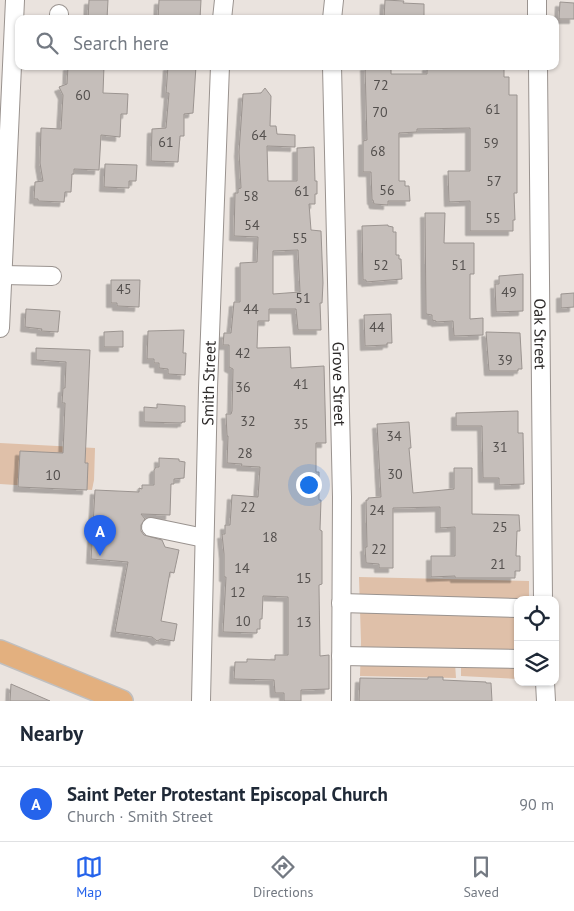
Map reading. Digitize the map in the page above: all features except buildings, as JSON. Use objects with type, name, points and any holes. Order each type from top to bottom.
[{"type":"main road","points":[[0,651],[122,701]]},
{"type":"street","points":[[15,0],[15,15]]},
{"type":"street","points":[[222,15],[224,0]]},
{"type":"street","points":[[332,15],[334,0]]},
{"type":"street","points":[[537,0],[537,15]]},
{"type":"street","points":[[0,328],[15,66]]},
{"type":"street","name":"Smith Street","points":[[201,701],[204,538],[220,70]]},
{"type":"street","name":"Grove Street","points":[[332,70],[342,487],[341,701]]},
{"type":"street","name":"Oak Street","points":[[538,70],[544,596]]},
{"type":"street","points":[[3,275],[52,276]]},
{"type":"street","points":[[151,527],[204,538]]},
{"type":"street","points":[[341,603],[514,608]]},
{"type":"street","points":[[341,656],[514,659]]},
{"type":"street","points":[[545,686],[546,701]]},
{"type":"shaded area","points":[[0,443],[95,448],[92,490],[0,484]]},
{"type":"shaded area","points":[[359,577],[529,581],[529,596],[514,596],[514,679],[461,676],[461,663],[455,663],[456,678],[360,676]]},
{"type":"place","name":"Saint Peter Protestant Episcopal Church","points":[[100,556]]}]
